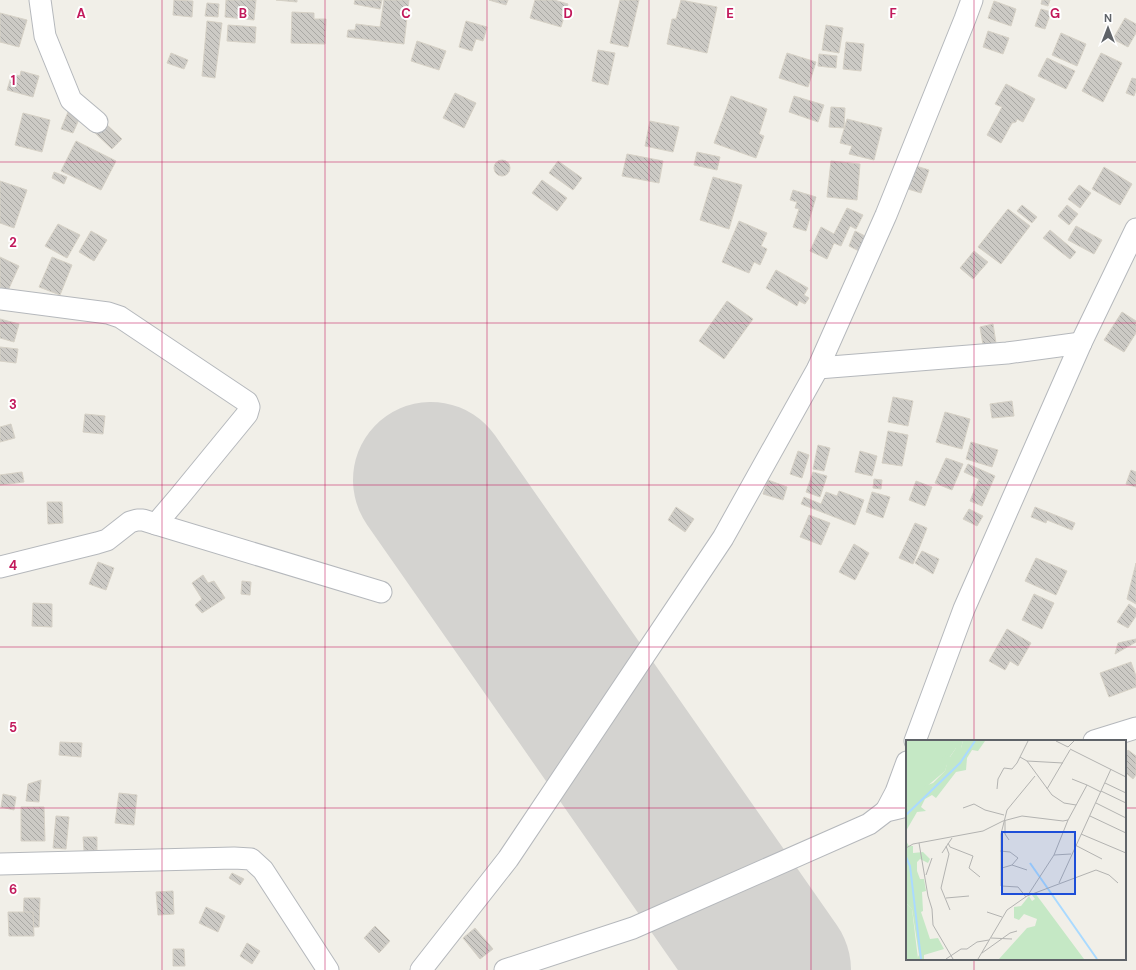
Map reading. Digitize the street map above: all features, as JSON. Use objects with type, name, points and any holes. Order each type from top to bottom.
[{"type":"street","points":[[40,0],[46,36],[72,100],[97,122]]},
{"type":"street","points":[[421,970],[508,859],[723,538],[818,368],[886,215],[972,0]]},
{"type":"street","points":[[915,740],[964,609],[1081,343],[1136,229]]},
{"type":"street","points":[[0,299],[108,313],[120,317],[247,402],[249,407],[247,414],[156,524]]},
{"type":"street","points":[[818,368],[1007,353],[1081,343]]},
{"type":"street","points":[[0,567],[107,540],[130,522],[144,520],[381,592]]},
{"type":"street","points":[[1096,740],[1136,728]]},
{"type":"street","points":[[886,811],[896,792],[906,765]]},
{"type":"street","points":[[505,970],[633,928],[868,824],[886,811],[906,806]]},
{"type":"street","points":[[0,864],[234,858],[251,859],[262,870],[328,970]]},
{"type":"building","points":[[174,0],[193,1],[192,17],[173,15]]},
{"type":"building","points":[[226,0],[256,0],[254,20],[225,17]]},
{"type":"building","points":[[276,0],[297,0],[297,2]]},
{"type":"building","points":[[355,0],[382,0],[380,9],[354,4]]},
{"type":"building","points":[[384,0],[409,0],[404,44],[347,37],[348,30],[355,30],[356,24],[380,27]]},
{"type":"building","points":[[489,0],[508,0],[506,5]]},
{"type":"building","points":[[535,0],[554,0],[568,4],[561,27],[530,18]]},
{"type":"building","points":[[620,0],[639,0],[628,47],[610,43]]},
{"type":"building","points":[[681,0],[717,7],[707,53],[667,44],[672,19],[676,19]]},
{"type":"building","points":[[1042,0],[1050,0],[1048,6],[1041,4]]},
{"type":"building","points":[[994,1],[1016,9],[1011,26],[988,18]]},
{"type":"building","points":[[207,3],[219,4],[218,17],[205,16]]},
{"type":"building","points":[[1041,9],[1051,12],[1045,29],[1035,26]]},
{"type":"building","points":[[292,12],[314,13],[314,19],[326,19],[325,44],[291,43]]},
{"type":"building","points":[[0,13],[27,20],[19,47],[0,42]]},
{"type":"building","points":[[1125,18],[1136,24],[1136,33],[1128,47],[1113,39]]},
{"type":"building","points":[[207,21],[222,23],[215,78],[202,76]]},
{"type":"building","points":[[466,21],[487,27],[483,41],[476,39],[472,51],[459,47]]},
{"type":"building","points":[[228,25],[256,27],[255,43],[227,41]]},
{"type":"building","points":[[826,25],[843,28],[839,53],[822,50]]},
{"type":"building","points":[[988,31],[1009,38],[1003,54],[983,47]]},
{"type":"building","points":[[1061,33],[1086,44],[1077,66],[1052,55]]},
{"type":"building","points":[[417,41],[446,51],[439,70],[411,61]]},
{"type":"building","points":[[846,42],[864,44],[861,71],[843,69]]},
{"type":"building","points":[[598,50],[615,53],[608,85],[592,81]]},
{"type":"building","points":[[171,53],[188,60],[184,69],[167,63]]},
{"type":"building","points":[[787,53],[816,62],[808,87],[779,78]]},
{"type":"building","points":[[1101,53],[1122,63],[1103,102],[1082,91]]},
{"type":"building","points":[[819,54],[837,56],[836,68],[818,66]]},
{"type":"building","points":[[1047,58],[1075,71],[1066,89],[1038,76]]},
{"type":"building","points":[[21,71],[39,76],[33,97],[7,90],[12,74],[20,76]]},
{"type":"building","points":[[1132,78],[1136,79],[1136,90],[1134,96],[1126,93]]},
{"type":"building","points":[[1006,84],[1035,99],[1023,122],[1017,119],[1016,122],[1012,123],[1001,143],[987,135],[1002,107],[995,104]]},
{"type":"building","points":[[455,93],[476,103],[464,128],[443,118]]},
{"type":"building","points":[[731,96],[767,109],[759,134],[764,136],[756,158],[714,143]]},
{"type":"building","points":[[794,96],[824,105],[818,122],[789,112]]},
{"type":"building","points":[[831,107],[845,108],[844,128],[829,127]]},
{"type":"building","points":[[68,112],[80,117],[73,133],[61,129]]},
{"type":"building","points":[[23,113],[50,120],[42,152],[15,145]]},
{"type":"building","points":[[847,119],[882,128],[874,160],[849,154],[852,146],[840,143]]},
{"type":"building","points":[[650,121],[679,127],[673,152],[645,146]]},
{"type":"building","points":[[104,122],[122,139],[112,149],[94,132]]},
{"type":"building","points":[[76,141],[116,161],[101,190],[61,171]]},
{"type":"building","points":[[697,152],[720,157],[717,170],[694,165]]},
{"type":"building","points":[[627,154],[663,161],[659,183],[622,176]]},
{"type":"building","points":[[502,160],[508,162],[510,168],[508,174],[502,176],[496,174],[494,168],[496,162]]},
{"type":"building","points":[[558,161],[582,178],[573,190],[549,173]]},
{"type":"building","points":[[831,161],[860,164],[857,200],[827,197]]},
{"type":"building","points":[[916,166],[929,170],[921,193],[908,189]]},
{"type":"building","points":[[1104,167],[1132,184],[1120,205],[1092,189]]},
{"type":"building","points":[[54,172],[67,177],[64,184],[52,178]]},
{"type":"building","points":[[713,177],[742,185],[729,229],[700,220]]},
{"type":"building","points":[[542,180],[567,198],[557,211],[532,193]]},
{"type":"building","points":[[0,181],[27,190],[14,228],[0,223]]},
{"type":"building","points":[[1079,185],[1091,193],[1080,208],[1068,199]]},
{"type":"building","points":[[793,190],[816,197],[806,231],[793,227],[799,209],[795,208],[797,202],[790,200]]},
{"type":"building","points":[[1022,205],[1037,217],[1032,223],[1017,211]]},
{"type":"building","points":[[1067,205],[1078,214],[1069,225],[1058,216]]},
{"type":"building","points":[[847,208],[863,215],[856,229],[850,226],[841,246],[834,243],[827,259],[810,251],[821,227],[834,234]]},
{"type":"building","points":[[1008,209],[1030,226],[1001,264],[978,247]]},
{"type":"building","points":[[739,221],[767,233],[761,246],[767,249],[760,265],[754,262],[749,273],[722,262]]},
{"type":"building","points":[[58,224],[80,235],[67,258],[45,246]]},
{"type":"building","points":[[1076,226],[1102,240],[1094,254],[1068,240]]},
{"type":"building","points":[[1050,230],[1076,252],[1070,259],[1043,238]]},
{"type":"building","points":[[91,231],[107,240],[94,261],[79,252]]},
{"type":"building","points":[[855,231],[865,236],[859,251],[849,246]]},
{"type":"building","points":[[974,251],[988,262],[973,279],[960,268]]},
{"type":"building","points":[[0,257],[19,266],[6,295],[0,292]]},
{"type":"building","points":[[52,257],[72,265],[60,295],[39,287]]},
{"type":"building","points":[[776,270],[808,288],[804,295],[809,298],[805,304],[799,301],[797,306],[766,288]]},
{"type":"building","points":[[727,301],[753,319],[724,359],[699,341]]},
{"type":"building","points":[[1122,312],[1136,321],[1136,333],[1124,352],[1104,340]]},
{"type":"building","points":[[0,319],[19,324],[14,342],[0,338]]},
{"type":"building","points":[[993,324],[996,343],[983,345],[980,327]]},
{"type":"building","points":[[0,347],[18,349],[16,363],[0,361]]},
{"type":"building","points":[[893,397],[913,401],[908,426],[888,422]]},
{"type":"building","points":[[1012,401],[1014,416],[992,418],[990,404]]},
{"type":"building","points":[[945,412],[970,419],[962,449],[936,442]]},
{"type":"building","points":[[85,414],[105,416],[103,434],[83,432]]},
{"type":"building","points":[[11,424],[15,438],[0,442],[0,427]]},
{"type":"building","points":[[888,431],[908,435],[902,466],[882,463]]},
{"type":"building","points":[[971,442],[998,450],[992,467],[966,459]]},
{"type":"building","points":[[818,445],[830,448],[824,471],[813,469]]},
{"type":"building","points":[[798,451],[809,455],[802,478],[790,474]]},
{"type":"building","points":[[860,451],[877,456],[872,476],[855,472]]},
{"type":"building","points":[[946,458],[963,464],[952,490],[935,483]]},
{"type":"building","points":[[968,464],[995,476],[982,506],[970,501],[979,479],[964,472]]},
{"type":"building","points":[[1131,470],[1136,472],[1136,487],[1126,484]]},
{"type":"building","points":[[22,472],[24,482],[0,485],[0,475]]},
{"type":"building","points":[[813,472],[827,476],[820,497],[806,492]]},
{"type":"building","points":[[874,479],[882,480],[881,489],[873,488]]},
{"type":"building","points":[[768,480],[787,487],[783,500],[763,494]]},
{"type":"building","points":[[916,481],[932,487],[925,506],[909,500]]},
{"type":"building","points":[[839,491],[864,500],[855,525],[801,504],[804,497],[821,504],[826,492],[837,496]]},
{"type":"building","points":[[872,492],[890,497],[883,518],[866,512]]},
{"type":"building","points":[[47,502],[62,502],[63,523],[48,524]]},
{"type":"building","points":[[676,507],[694,519],[685,532],[668,520]]},
{"type":"building","points":[[1035,507],[1075,523],[1072,530],[1047,520],[1046,523],[1031,517]]},
{"type":"building","points":[[969,509],[983,516],[977,526],[963,519]]},
{"type":"building","points":[[809,515],[830,523],[821,545],[800,537]]},
{"type":"building","points":[[915,523],[927,528],[913,564],[899,558]]},
{"type":"building","points":[[854,544],[869,553],[855,580],[839,572]]},
{"type":"building","points":[[922,551],[939,559],[933,574],[915,563]]},
{"type":"building","points":[[1036,558],[1067,571],[1056,595],[1025,581]]},
{"type":"building","points":[[98,562],[114,568],[106,590],[89,584]]},
{"type":"building","points":[[1136,563],[1136,604],[1127,599]]},
{"type":"building","points":[[203,575],[208,583],[214,581],[225,598],[202,613],[195,605],[202,599],[192,583]]},
{"type":"building","points":[[242,581],[251,582],[250,595],[241,594]]},
{"type":"building","points":[[1034,594],[1054,603],[1042,629],[1022,620]]},
{"type":"building","points":[[33,603],[52,604],[52,627],[32,626]]},
{"type":"building","points":[[1129,604],[1136,609],[1136,616],[1128,628],[1117,622]]},
{"type":"building","points":[[1007,629],[1031,643],[1018,666],[1010,661],[1005,670],[989,661]]},
{"type":"building","points":[[1136,639],[1136,642],[1115,654],[1118,643]]},
{"type":"building","points":[[1131,662],[1136,676],[1136,687],[1109,697],[1100,673]]},
{"type":"building","points":[[60,742],[82,743],[81,757],[59,755]]},
{"type":"building","points":[[1128,750],[1136,756],[1136,775],[1133,779],[1126,773],[1126,752]]},
{"type":"building","points":[[41,780],[39,802],[26,801],[28,784]]},
{"type":"building","points":[[119,793],[137,795],[134,825],[115,823]]},
{"type":"building","points":[[3,794],[16,797],[14,810],[1,807]]},
{"type":"building","points":[[21,807],[44,807],[45,841],[21,841]]},
{"type":"building","points":[[56,816],[69,817],[66,849],[53,848]]},
{"type":"building","points":[[83,837],[97,837],[97,850],[84,851]]},
{"type":"building","points":[[232,873],[244,879],[240,885],[229,878]]},
{"type":"building","points":[[173,891],[174,914],[158,915],[156,892]]},
{"type":"building","points":[[24,898],[40,898],[39,927],[23,927]]},
{"type":"building","points":[[206,907],[225,916],[218,932],[199,923]]},
{"type":"building","points":[[8,912],[33,912],[34,936],[9,936]]},
{"type":"building","points":[[375,926],[390,941],[379,953],[364,938]]},
{"type":"building","points":[[475,928],[493,949],[480,959],[463,938]]},
{"type":"building","points":[[247,943],[260,951],[252,964],[240,956]]},
{"type":"building","points":[[173,949],[184,949],[185,966],[173,966]]},
{"type":"runway","points":[[431,480],[773,970]]}]
